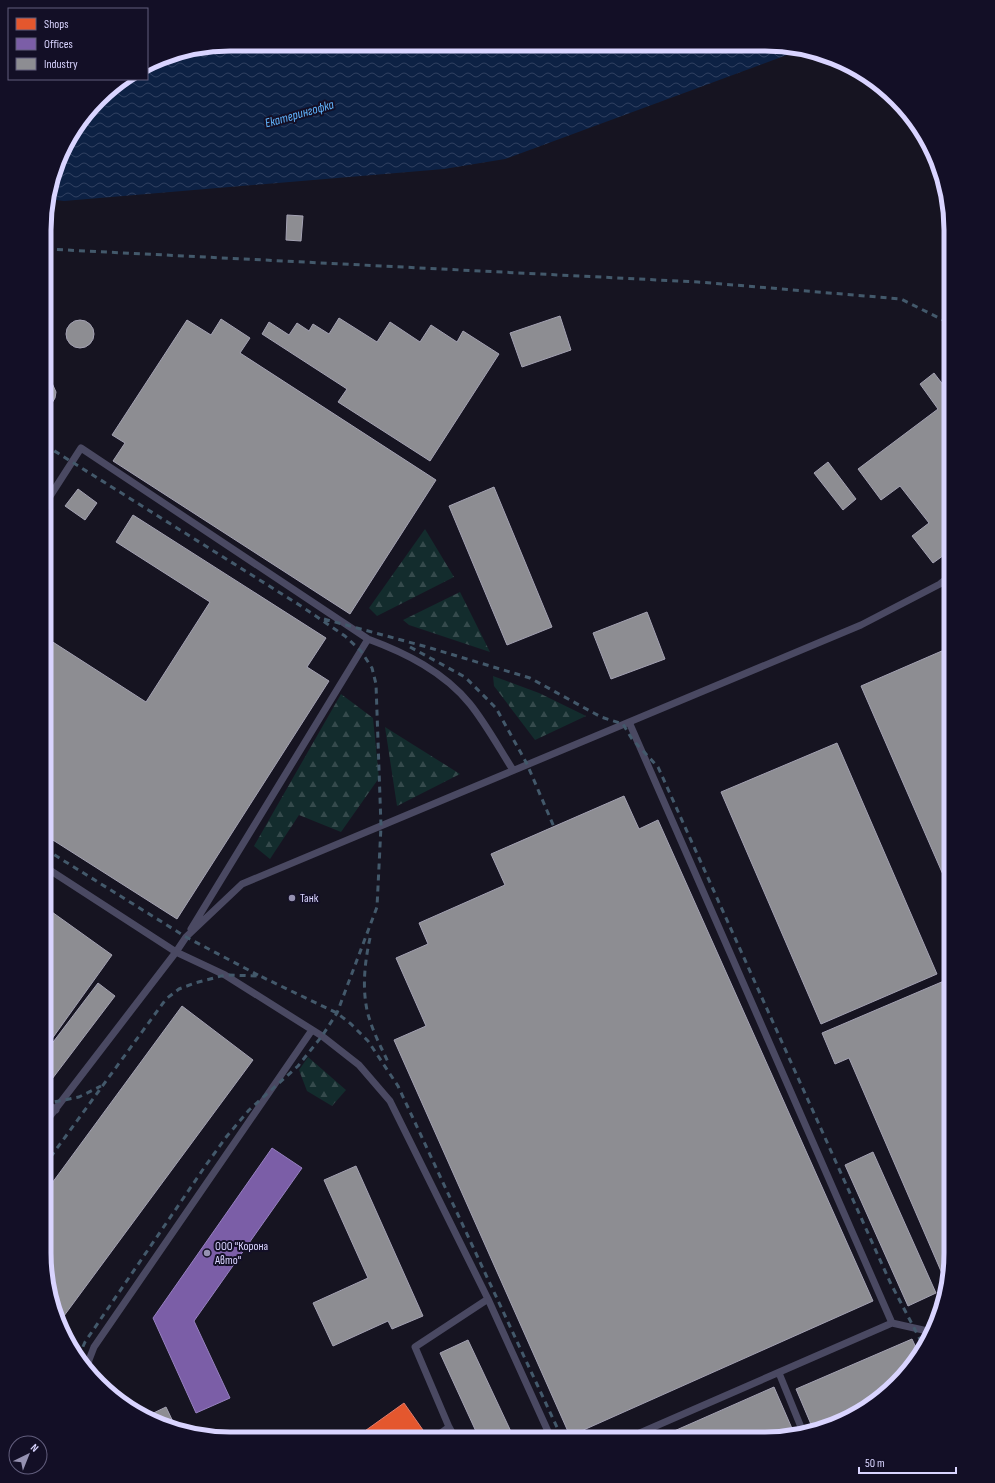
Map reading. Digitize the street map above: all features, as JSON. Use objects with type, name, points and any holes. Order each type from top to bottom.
[{"type":"lane","points":[[51,494],[80,448],[368,639],[392,647],[430,668],[452,686],[470,704],[513,770]]},
{"type":"lane","points":[[186,938],[242,884],[861,625],[944,581]]},
{"type":"lane","points":[[51,1116],[186,938],[368,639]]},
{"type":"lane","points":[[629,722],[892,1323]]},
{"type":"lane","points":[[51,871],[176,952],[225,974],[312,1030],[359,1065],[390,1101],[488,1299],[549,1432]]},
{"type":"lane","points":[[88,1362],[94,1348],[312,1030]]},
{"type":"lane","points":[[51,1106],[56,1110]]},
{"type":"lane","points":[[452,1432],[415,1347],[488,1299]]},
{"type":"lane","points":[[642,1432],[892,1323],[926,1331]]},
{"type":"lane","points":[[778,1373],[802,1429]]},
{"type":"lane","points":[[442,1432],[449,1427]]},
{"type":"green space","points":[[425,529],[454,577],[377,616],[369,608]]},
{"type":"green space","points":[[460,592],[490,652],[409,625],[403,620]]},
{"type":"green space","points":[[493,676],[539,693],[586,716],[535,740],[494,686]]},
{"type":"green space","points":[[341,694],[373,718],[379,778],[341,832],[299,815],[270,859],[254,846]]},
{"type":"green space","points":[[385,727],[460,774],[397,806]]},
{"type":"green space","points":[[308,1057],[346,1090],[332,1106],[307,1091],[299,1070]]},
{"type":"water","name":"Екатерингофка","points":[[218,51],[777,51],[792,53],[505,159],[444,169],[64,201],[54,200],[60,172],[69,151],[81,130],[103,103],[132,80],[148,80],[148,71],[151,69],[172,60],[195,54]]},
{"type":"building: Shops","points":[[404,1403],[423,1430],[420,1432],[363,1432]]},
{"type":"building: Offices","points":[[272,1148],[302,1168],[194,1321],[230,1398],[196,1413],[153,1318]]},
{"type":"building: Industry","points":[[287,215],[303,216],[301,241],[286,240]]},
{"type":"building: Industry","points":[[560,316],[571,350],[522,367],[510,333]]},
{"type":"building: Industry","points":[[339,318],[377,342],[390,322],[420,342],[431,325],[457,342],[463,331],[499,354],[430,461],[338,402],[347,389],[262,334],[269,322],[289,335],[297,323],[309,331],[313,324],[329,334]]},
{"type":"building: Industry","points":[[221,319],[250,338],[240,353],[436,480],[350,614],[113,461],[125,443],[112,435],[187,320],[211,335]]},
{"type":"building: Industry","points":[[80,320],[90,324],[94,334],[90,344],[80,348],[70,344],[66,334],[70,324]]},
{"type":"building: Industry","points":[[934,373],[944,386],[944,555],[933,563],[912,536],[929,523],[900,486],[881,500],[858,469],[938,409],[920,384]]},
{"type":"building: Industry","points":[[51,383],[56,392],[51,403]]},
{"type":"building: Industry","points":[[828,462],[856,499],[843,510],[814,473]]},
{"type":"building: Industry","points":[[494,487],[552,627],[507,645],[449,506]]},
{"type":"building: Industry","points":[[78,489],[97,503],[85,520],[65,506]]},
{"type":"building: Industry","points":[[133,515],[326,638],[307,667],[329,681],[177,919],[51,839],[51,641],[146,702],[210,602],[116,542]]},
{"type":"building: Industry","points":[[647,612],[665,659],[611,679],[593,633]]},
{"type":"building: Industry","points":[[944,650],[944,877],[861,686]]},
{"type":"building: Industry","points":[[837,743],[937,974],[821,1024],[721,792]]},
{"type":"building: Industry","points":[[624,796],[639,829],[658,820],[873,1301],[579,1432],[568,1432],[394,1040],[426,1026],[396,958],[428,944],[419,923],[505,885],[491,854]]},
{"type":"building: Industry","points":[[51,911],[112,955],[51,1040]]},
{"type":"building: Industry","points":[[944,981],[944,1265],[942,1274],[849,1058],[835,1064],[822,1033]]},
{"type":"building: Industry","points":[[98,983],[115,996],[51,1080],[51,1045]]},
{"type":"building: Industry","points":[[182,1006],[253,1060],[63,1317],[54,1288],[51,1265],[51,1184]]},
{"type":"building: Industry","points":[[873,1152],[936,1293],[908,1306],[845,1165]]},
{"type":"building: Industry","points":[[356,1166],[423,1316],[392,1329],[388,1321],[333,1346],[313,1303],[368,1278],[324,1180]]},
{"type":"building: Industry","points":[[912,1339],[917,1349],[900,1371],[883,1388],[855,1408],[823,1423],[812,1426],[796,1389]]},
{"type":"building: Industry","points":[[468,1340],[511,1432],[476,1432],[440,1353]]},
{"type":"building: Industry","points":[[774,1387],[793,1430],[777,1432],[672,1432]]},
{"type":"building: Industry","points":[[166,1407],[174,1424],[172,1423],[151,1414]]},
{"type":"railway","points":[[51,249],[698,282],[901,299],[944,320]]},
{"type":"railway","points":[[51,449],[301,606],[345,636],[361,651],[372,668],[376,684],[381,826],[377,907],[337,1013],[322,1036],[298,1066],[249,1110],[227,1136],[85,1342],[81,1352]]},
{"type":"railway","points":[[324,619],[427,647],[530,678],[601,717],[623,724],[632,739],[658,767],[890,1282],[921,1341]]},
{"type":"railway","points":[[410,647],[465,677],[496,708],[527,764],[554,827]]},
{"type":"railway","points":[[51,853],[186,937],[258,975]]},
{"type":"railway","points":[[370,938],[365,974],[365,1001],[371,1023],[388,1062]]},
{"type":"railway","points":[[51,1156],[166,999],[179,989],[225,975],[260,976],[337,1013],[351,1024],[368,1041],[398,1086],[559,1432]]},
{"type":"railway","points":[[51,1103],[79,1097],[101,1086]]},
{"type":"place","name":"Танк","points":[[292,898]]},
{"type":"place","name":"ООО \"Корона Авто\"","points":[[207,1253]]}]
